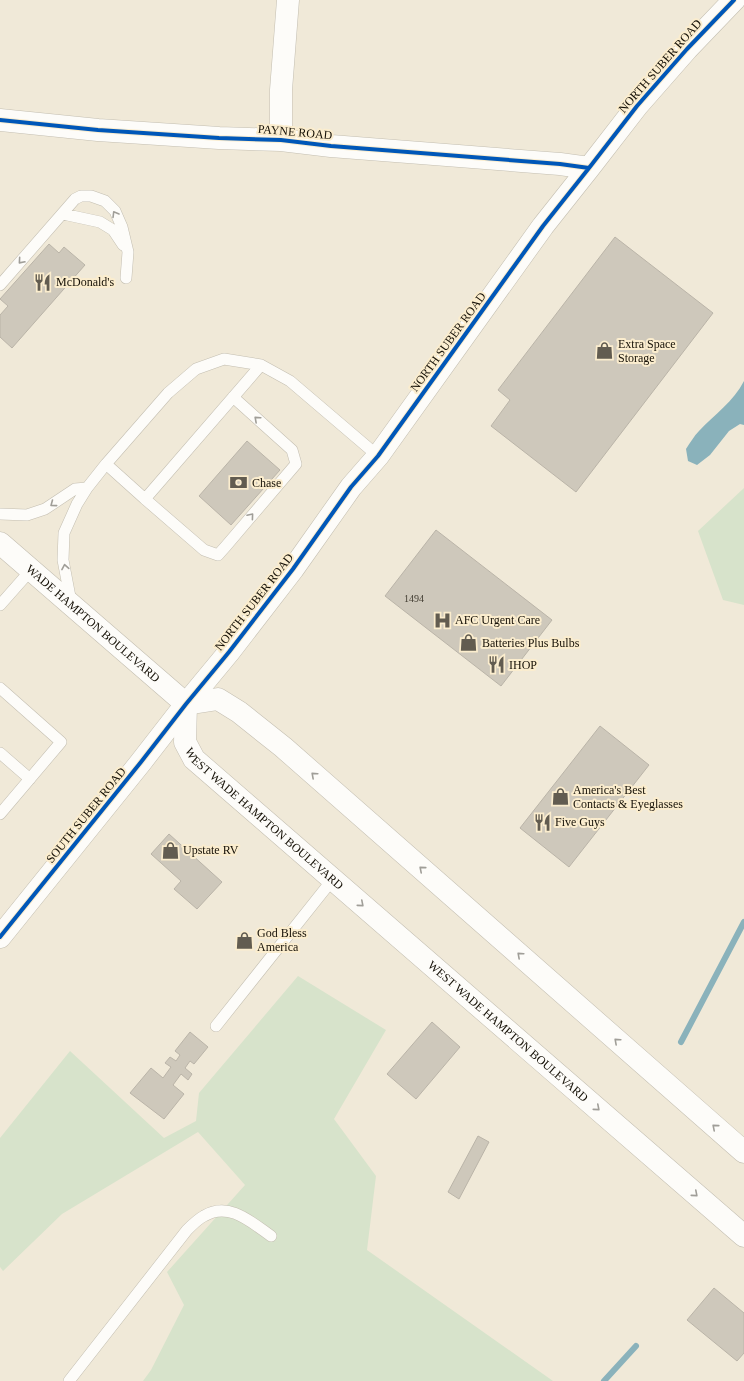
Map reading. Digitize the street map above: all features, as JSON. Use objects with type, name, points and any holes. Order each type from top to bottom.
[{"type":"street","points":[[281,140],[281,90],[288,0]]},
{"type":"street","name":"NORTH SUBER ROAD","points":[[186,704],[229,652],[293,569],[351,487],[378,456],[543,226],[637,106],[687,49],[734,0]]},
{"type":"street","name":"PAYNE ROAD","points":[[0,120],[98,130],[219,138],[281,140],[331,146],[560,164],[589,168]]},
{"type":"street","name":"WADE HAMPTON BOULEVARD","points":[[0,543],[186,704]]},
{"type":"street","points":[[186,704],[218,699],[239,712],[283,747],[744,1152]]},
{"type":"street","name":"WEST WADE HAMPTON BOULEVARD","points":[[186,704],[185,742],[194,758],[744,1236]]},
{"type":"street","name":"SOUTH SUBER ROAD","points":[[0,937],[186,704]]},
{"type":"lane","points":[[0,285],[75,199],[81,196],[91,196],[105,201],[115,211],[122,227],[128,252],[126,278]]},
{"type":"lane","points":[[63,214],[100,222],[113,230],[128,252]]},
{"type":"lane","points":[[72,605],[63,560],[64,533],[77,504],[87,488],[106,464],[168,393],[196,369],[224,359],[261,365],[290,381],[378,456]]},
{"type":"lane","points":[[145,499],[261,365]]},
{"type":"lane","points":[[106,464],[204,550],[218,555],[296,464],[292,450],[233,397]]},
{"type":"lane","points":[[0,514],[27,515],[46,509],[75,489],[87,488]]},
{"type":"lane","points":[[0,605],[31,570]]},
{"type":"lane","points":[[0,688],[61,742],[0,814]]},
{"type":"lane","points":[[0,753],[30,778]]},
{"type":"lane","points":[[216,1026],[333,879]]},
{"type":"lane","points":[[69,1381],[182,1235],[205,1215],[223,1210],[241,1215],[271,1236]]},
{"type":"green space","points":[[744,488],[744,605],[723,600],[698,531]]},
{"type":"green space","points":[[298,976],[386,1030],[334,1119],[376,1176],[367,1250],[553,1381],[143,1381],[151,1370],[184,1305],[167,1272],[245,1185],[198,1132],[62,1214],[3,1271],[0,1267],[0,1138],[70,1051],[164,1138],[196,1121],[199,1093]]},
{"type":"water","points":[[744,381],[744,425],[740,424],[729,431],[710,455],[697,465],[688,461],[686,449],[694,437],[735,395]]},
{"type":"building","name":"Extra Space Storage","points":[[615,237],[713,313],[576,492],[491,426],[510,400],[498,390]]},
{"type":"building","name":"McDonald's","points":[[49,244],[59,253],[64,247],[85,265],[12,348],[0,337],[0,315],[8,306],[0,299]]},
{"type":"building","name":"Chase","points":[[247,441],[280,470],[231,525],[199,496]]},
{"type":"building","points":[[436,530],[552,620],[501,686],[385,596]]},
{"type":"building","points":[[600,726],[649,765],[569,867],[520,828]]},
{"type":"building","points":[[169,834],[222,882],[197,909],[174,889],[181,881],[151,854]]},
{"type":"building","points":[[432,1022],[460,1047],[416,1099],[387,1074]]},
{"type":"building","points":[[190,1032],[208,1047],[194,1064],[190,1061],[185,1068],[192,1074],[188,1080],[181,1074],[173,1085],[184,1094],[164,1119],[130,1093],[151,1068],[163,1078],[171,1067],[165,1063],[170,1057],[176,1061],[180,1055],[175,1051]]},
{"type":"building","points":[[478,1136],[489,1142],[459,1199],[448,1192]]},
{"type":"building","points":[[714,1288],[744,1313],[744,1353],[737,1361],[687,1320]]},
{"type":"waterway","points":[[681,1042],[744,922]]},
{"type":"waterway","points":[[604,1381],[636,1346]]},
{"type":"cycle path","points":[[0,937],[229,652],[293,569],[351,487],[378,456],[543,226],[637,106],[687,49],[734,0]]},
{"type":"cycle path","points":[[0,120],[98,130],[219,138],[281,140],[331,146],[560,164],[589,168]]},
{"type":"place","name":"McDonald's","points":[[43,282]]},
{"type":"place","name":"Extra Space Storage","points":[[605,351]]},
{"type":"place","name":"Chase","points":[[239,483]]},
{"type":"place","name":"AFC Urgent Care","points":[[442,620]]},
{"type":"place","name":"Batteries Plus Bulbs","points":[[469,643]]},
{"type":"place","name":"IHOP","points":[[496,665]]},
{"type":"place","name":"America's Best Contacts & Eyeglasses","points":[[560,797]]},
{"type":"place","name":"Five Guys","points":[[542,822]]},
{"type":"place","name":"Upstate RV","points":[[170,850]]},
{"type":"place","name":"God Bless America","points":[[244,940]]}]
